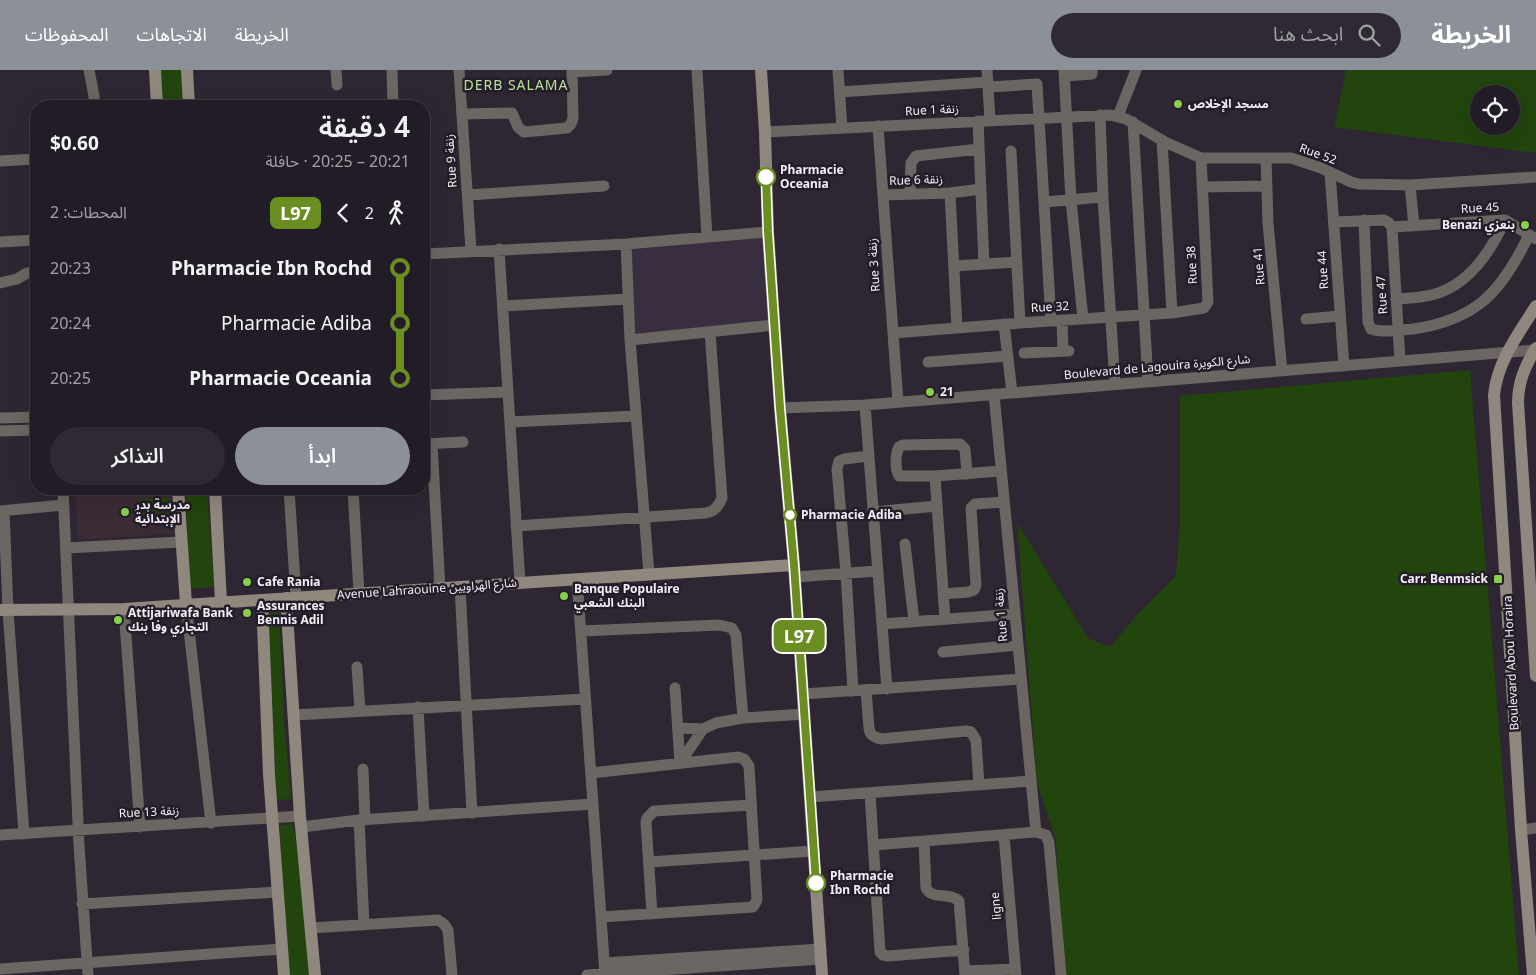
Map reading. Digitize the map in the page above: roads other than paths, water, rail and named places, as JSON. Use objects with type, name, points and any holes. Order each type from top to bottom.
[{"type":"street","points":[[89,70],[93,100]]},
{"type":"street","points":[[155,70],[157,100]]},
{"type":"street","points":[[187,70],[189,100]]},
{"type":"street","points":[[336,70],[337,85]]},
{"type":"street","points":[[392,70],[393,100]]},
{"type":"street","name":"Rue 9 زنقة","points":[[459,70],[471,250]]},
{"type":"street","points":[[462,114],[512,113],[518,127],[524,132],[567,128],[572,124],[573,118],[572,71],[608,70]]},
{"type":"street","points":[[697,70],[707,237]]},
{"type":"street","points":[[761,70],[768,232],[780,408],[795,571],[822,975]]},
{"type":"street","points":[[838,70],[842,128]]},
{"type":"street","points":[[987,70],[990,120]]},
{"type":"street","points":[[1083,319],[1071,200],[1064,73],[1092,74],[1092,70]]},
{"type":"street","points":[[1118,116],[1136,70]]},
{"type":"street","points":[[840,92],[988,84],[1038,84],[1044,202],[1056,321],[1066,351],[1024,353]]},
{"type":"street","points":[[1100,114],[1103,197],[1115,384]]},
{"type":"street","name":"Rue 1 زنقة","points":[[765,132],[1100,114]]},
{"type":"street","name":"Rue 52","points":[[1100,114],[1118,116],[1132,122],[1162,140],[1201,158],[1300,160],[1359,184],[1410,185],[1536,177]]},
{"type":"street","points":[[978,121],[984,264]]},
{"type":"street","points":[[1132,122],[1148,382]]},
{"type":"street","name":"Rue 3 زنقة","points":[[878,126],[898,402]]},
{"type":"street","points":[[1162,140],[1172,313]]},
{"type":"street","points":[[910,193],[912,163],[916,156],[979,149]]},
{"type":"street","points":[[1011,151],[1020,323]]},
{"type":"street","name":"Rue 38","points":[[1144,315],[1200,309],[1207,305],[1201,158]]},
{"type":"street","name":"Rue 41","points":[[1266,158],[1268,223],[1282,371]]},
{"type":"street","points":[[0,161],[30,159]]},
{"type":"street","name":"Rue 44","points":[[1330,172],[1344,366]]},
{"type":"street","points":[[1410,185],[1414,226]]},
{"type":"street","points":[[468,195],[604,186]]},
{"type":"street","points":[[1202,187],[1267,186]]},
{"type":"street","name":"Rue 6 زنقة","points":[[883,195],[981,189]]},
{"type":"street","points":[[950,192],[957,328]]},
{"type":"street","points":[[1044,202],[1103,197]]},
{"type":"street","points":[[1364,220],[1369,326],[1376,331],[1398,330],[1443,323],[1459,317],[1478,305],[1501,284],[1533,237]]},
{"type":"street","name":"Rue 45","points":[[1334,222],[1384,220],[1392,227],[1505,220],[1533,237]]},
{"type":"street","points":[[1396,299],[1430,296],[1456,284],[1473,270],[1484,257],[1505,220]]},
{"type":"street","name":"Rue 47","points":[[1392,227],[1400,361]]},
{"type":"street","points":[[430,253],[471,250],[626,244],[768,232]]},
{"type":"street","points":[[0,242],[30,240]]},
{"type":"street","points":[[626,244],[630,340],[650,574]]},
{"type":"street","points":[[499,249],[520,583]]},
{"type":"street","points":[[954,266],[1017,262]]},
{"type":"street","points":[[0,283],[17,279],[30,272]]},
{"type":"street","points":[[503,306],[628,299]]},
{"type":"street","name":"Boulevard Abou Horaira","points":[[1533,975],[1520,830],[1494,403],[1498,376],[1508,352],[1536,306]]},
{"type":"street","name":"Rue 32","points":[[893,333],[1144,315]]},
{"type":"street","points":[[1306,319],[1340,316]]},
{"type":"street","points":[[1004,324],[1012,393]]},
{"type":"street","points":[[630,340],[775,326]]},
{"type":"street","points":[[516,526],[706,513],[718,507],[722,498],[710,332]]},
{"type":"street","name":"Boulevard de Lagouira شارع الكويرة","points":[[780,408],[865,405],[1536,350]]},
{"type":"street","name":"Boulevard Abou Horaira","points":[[1536,350],[1525,367],[1518,394],[1531,536],[1536,676]]},
{"type":"street","points":[[928,362],[1008,356]]},
{"type":"street","points":[[430,395],[508,392]]},
{"type":"street","name":"Rue 1 زنقة","points":[[994,394],[1036,832]]},
{"type":"street","points":[[865,405],[887,689]]},
{"type":"street","points":[[510,422],[636,416]]},
{"type":"street","points":[[0,418],[30,417]]},
{"type":"street","points":[[0,431],[30,430]]},
{"type":"street","points":[[430,444],[463,442]]},
{"type":"street","points":[[967,474],[965,449],[960,444],[903,445],[899,448],[896,456],[897,473],[899,476],[935,476],[967,474],[1001,471]]},
{"type":"street","points":[[853,691],[838,465],[844,459],[869,456]]},
{"type":"street","points":[[430,468],[440,588]]},
{"type":"street","points":[[935,476],[944,619]]},
{"type":"street","points":[[63,495],[82,904],[88,975]]},
{"type":"street","points":[[178,495],[186,604],[211,823]]},
{"type":"street","points":[[215,495],[220,602]]},
{"type":"street","points":[[289,495],[294,715],[301,822],[315,975]]},
{"type":"street","points":[[353,495],[359,593]]},
{"type":"street","points":[[943,594],[968,592],[974,590],[976,585],[971,508],[975,504],[1004,502]]},
{"type":"street","points":[[24,834],[4,610],[2,511],[63,505]]},
{"type":"street","points":[[873,512],[937,506]]},
{"type":"street","points":[[66,548],[182,542]]},
{"type":"street","points":[[905,544],[914,621]]},
{"type":"street","points":[[795,571],[846,573],[878,571]]},
{"type":"street","name":"Avenue Lahraouine شارع الهراويين","points":[[4,610],[124,608],[650,574],[795,571]]},
{"type":"street","points":[[577,579],[605,969]]},
{"type":"street","points":[[460,587],[472,813]]},
{"type":"street","points":[[262,600],[273,819],[284,975]]},
{"type":"street","points":[[124,608],[140,827]]},
{"type":"street","points":[[882,624],[1015,614]]},
{"type":"street","points":[[580,631],[719,625],[732,628],[736,635],[743,718]]},
{"type":"street","points":[[943,652],[1018,645]]},
{"type":"street","points":[[357,667],[360,711]]},
{"type":"street","points":[[803,694],[1021,679]]},
{"type":"street","points":[[675,688],[680,763]]},
{"type":"street","points":[[866,690],[869,728],[870,734],[874,738],[971,732],[976,740],[978,785]]},
{"type":"street","points":[[294,715],[585,698]]},
{"type":"street","points":[[418,707],[424,816]]},
{"type":"street","points":[[678,728],[703,729],[716,723],[743,718],[804,714]]},
{"type":"street","points":[[680,763],[697,741],[703,729]]},
{"type":"street","points":[[591,773],[738,757],[744,758],[749,766],[757,900],[753,907],[601,917]]},
{"type":"street","points":[[364,769],[362,820],[364,925]]},
{"type":"street","points":[[810,797],[1031,782]]},
{"type":"street","points":[[870,792],[880,952],[888,956],[964,950]]},
{"type":"street","name":"Rue 13 زنقة","points":[[0,835],[79,828],[140,827],[273,819],[301,822],[362,820],[593,804]]},
{"type":"street","points":[[652,914],[647,818],[654,811],[751,805]]},
{"type":"street","points":[[1520,830],[1536,828]]},
{"type":"street","points":[[874,845],[1036,832],[1046,835],[1048,839],[1061,975]]},
{"type":"street","name":"ligne","points":[[1004,835],[1016,972]]},
{"type":"street","points":[[924,841],[926,888],[928,892],[953,897],[959,901],[965,973],[1016,972]]},
{"type":"street","points":[[649,862],[814,851]]},
{"type":"street","points":[[82,904],[278,892]]},
{"type":"street","points":[[311,928],[438,920],[448,930],[452,975]]},
{"type":"street","points":[[0,969],[13,972],[86,962],[282,949]]},
{"type":"street","points":[[587,975],[605,969],[821,954]]},
{"type":"street","points":[[605,969],[656,973],[821,954]]},
{"type":"place","name":"مسجد الإخلاص","points":[[1178,104]]},
{"type":"place","name":"Pharmacie Oceania","points":[[766,177]]},
{"type":"place","name":"Benazi بنعزي","points":[[1525,225]]},
{"type":"place","name":"21","points":[[930,392]]},
{"type":"place","name":"مدرسة بدر الإبتدائية","points":[[125,512]]},
{"type":"place","name":"Pharmacie Adiba","points":[[790,515]]},
{"type":"place","name":"Carr. Benmsick","points":[[1498,579]]},
{"type":"place","name":"Cafe Rania","points":[[247,582]]},
{"type":"place","name":"Banque Populaire البنك الشعبي","points":[[564,596]]},
{"type":"place","name":"Assurances Bennis Adil","points":[[247,613]]},
{"type":"place","name":"Attijariwafa Bank التجاري وفا بنك","points":[[118,620]]},
{"type":"place","name":"Pharmacie Ibn Rochd","points":[[816,883]]},
{"type":"district","name":"DERB SALAMA","points":[[516,85]]}]
